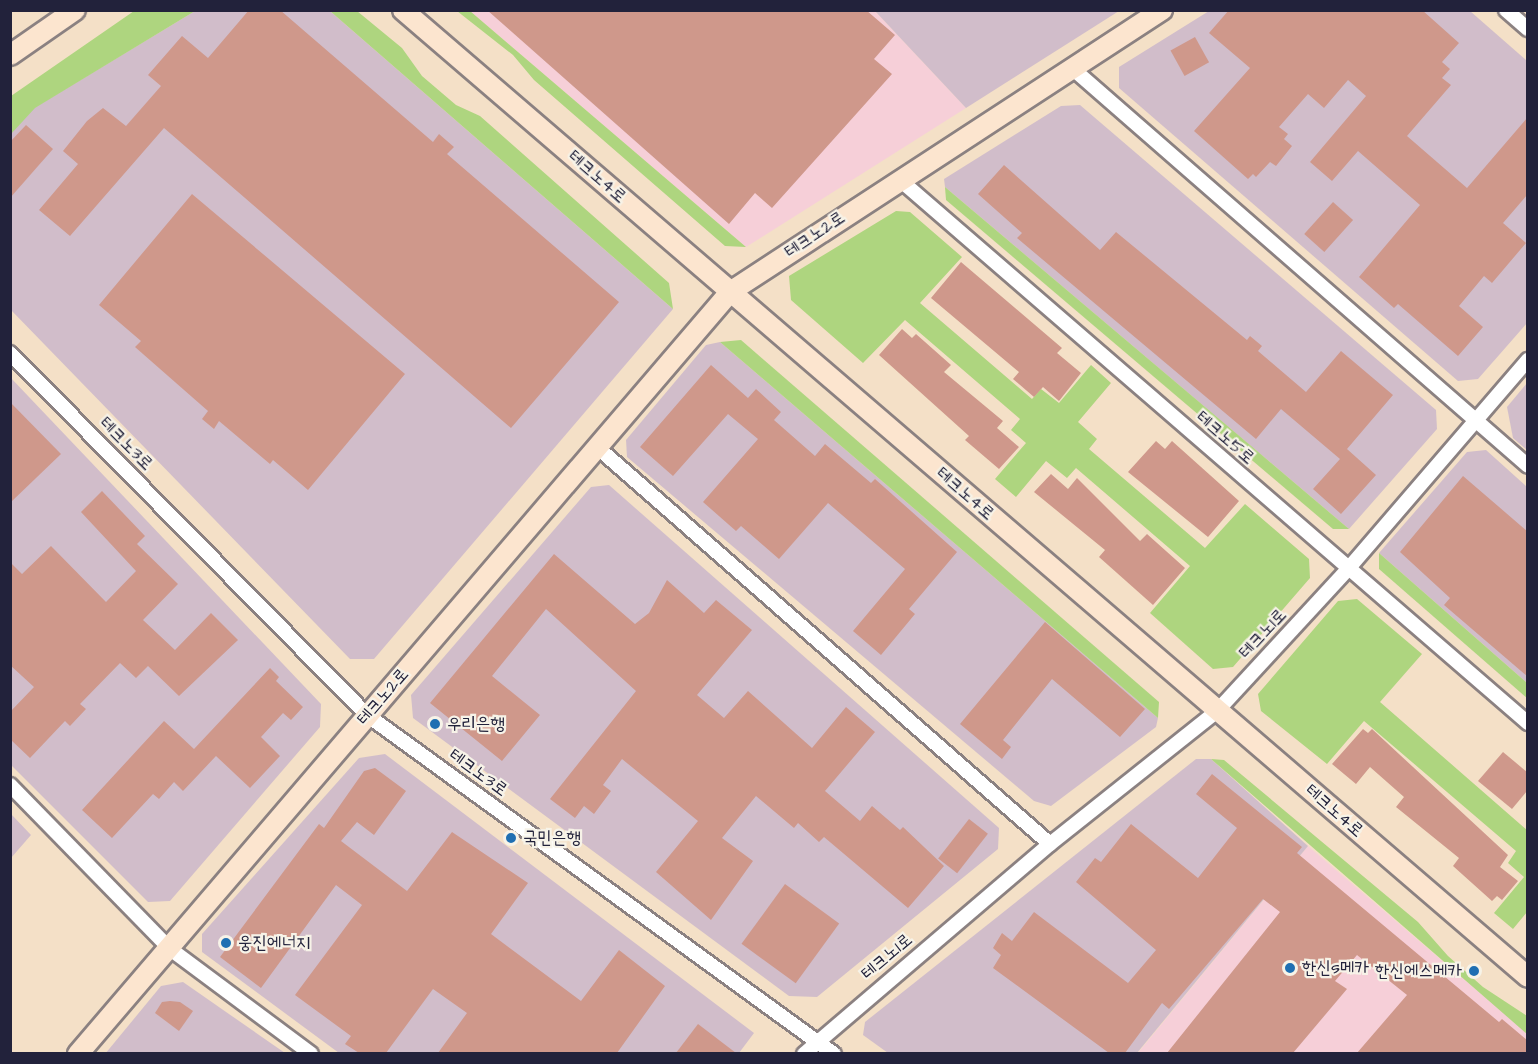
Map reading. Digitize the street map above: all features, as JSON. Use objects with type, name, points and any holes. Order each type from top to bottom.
[{"type":"main road","points":[[10,55],[75,10]]},
{"type":"main road","name":"테크노4로","points":[[403,10],[1527,977]]},
{"type":"main road","name":"테크노2로","points":[[78,1053],[730,292],[899,179],[1162,10]]},
{"type":"street","points":[[1506,10],[1527,29]]},
{"type":"street","points":[[1072,68],[1259,234],[1527,466]]},
{"type":"street","name":"테크노5로","points":[[899,179],[1527,723]]},
{"type":"street","name":"테크노3로","points":[[10,353],[368,715],[834,1053]]},
{"type":"street","name":"테크노1로","points":[[804,1053],[816,1040],[1050,844],[1217,711],[1348,569],[1527,360]]},
{"type":"street","points":[[597,447],[1050,844]]},
{"type":"street","points":[[10,785],[169,948],[311,1053]]},
{"type":"shaded area","points":[[195,11],[330,11],[673,309],[374,659],[350,659],[11,310],[10,134],[34,108]]},
{"type":"shaded area","points":[[470,11],[875,11],[966,108],[746,247]]},
{"type":"shaded area","points":[[875,11],[1119,11],[966,108]]},
{"type":"shaded area","points":[[1209,11],[1470,11],[1527,61],[1527,323],[1478,379],[1458,381],[1119,88],[1119,67]]},
{"type":"shaded area","points":[[1080,105],[1436,410],[1437,429],[1349,529],[945,187],[944,179],[1061,106]]},
{"type":"shaded area","points":[[720,342],[1158,718],[1156,727],[1051,806],[1034,801],[627,457],[626,440],[706,345]]},
{"type":"shaded area","points":[[10,377],[321,704],[320,727],[170,901],[148,902],[11,765]]},
{"type":"shaded area","points":[[1527,383],[1527,450],[1513,438],[1507,407]]},
{"type":"shaded area","points":[[1486,450],[1527,487],[1527,683],[1379,553],[1467,452]]},
{"type":"shaded area","points":[[609,485],[999,828],[998,849],[817,997],[789,996],[413,718],[411,695],[591,487]]},
{"type":"shaded area","points":[[385,754],[754,1033],[739,1053],[339,1053],[202,952],[202,934],[359,758]]},
{"type":"shaded area","points":[[1196,759],[1211,759],[1308,846],[1137,1053],[888,1053],[863,1035],[865,1022]]},
{"type":"shaded area","points":[[11,814],[31,835],[11,858]]},
{"type":"shaded area","name":"한신s메카","points":[[1308,846],[1528,1034],[1527,1054],[1137,1054]]},
{"type":"shaded area","points":[[183,982],[285,1053],[105,1054],[161,986]]},
{"type":"green space","points":[[134,11],[195,11],[35,108],[11,134],[11,96]]},
{"type":"green space","points":[[330,11],[357,11],[402,48],[422,76],[456,105],[480,116],[669,283],[673,309]]},
{"type":"green space","points":[[457,11],[470,11],[746,247],[725,246],[534,80],[513,55]]},
{"type":"green space","points":[[945,187],[1349,529],[1333,529],[946,200]]},
{"type":"green space","points":[[896,211],[910,212],[962,257],[920,303],[1032,399],[1041,389],[1059,403],[1091,365],[1111,383],[1078,422],[1097,439],[1089,449],[1205,548],[1245,504],[1309,559],[1310,578],[1233,667],[1213,669],[1150,613],[1190,566],[1076,468],[1067,478],[1046,461],[1016,497],[995,479],[1026,443],[1011,430],[1020,419],[905,320],[863,363],[791,300],[789,276]]},
{"type":"green space","points":[[741,340],[1159,702],[1158,718],[720,342]]},
{"type":"green space","points":[[1379,553],[1527,683],[1527,698],[1379,569]]},
{"type":"green space","points":[[1357,599],[1422,654],[1380,702],[1527,830],[1527,912],[1513,929],[1494,913],[1524,877],[1508,863],[1516,851],[1364,721],[1327,764],[1261,711],[1258,694],[1338,601]]},
{"type":"green space","points":[[1211,759],[1224,760],[1418,922],[1448,956],[1483,987],[1527,1016],[1527,1034]]},
{"type":"building","points":[[249,10],[280,10],[433,142],[439,134],[454,147],[447,154],[619,302],[511,428],[164,128],[70,236],[39,210],[78,164],[63,151],[87,121],[103,108],[126,126],[161,86],[148,75],[182,36],[208,58]]},
{"type":"building","points":[[487,10],[866,10],[895,35],[874,59],[892,74],[772,208],[755,193],[729,224]]},
{"type":"building","points":[[1229,10],[1422,10],[1459,43],[1442,62],[1450,69],[1442,78],[1451,85],[1407,136],[1467,188],[1527,118],[1527,195],[1503,223],[1526,243],[1492,283],[1484,276],[1459,306],[1483,327],[1458,356],[1398,304],[1394,308],[1359,277],[1420,205],[1358,151],[1332,181],[1310,162],[1366,96],[1348,80],[1324,108],[1308,94],[1279,127],[1288,134],[1284,139],[1292,146],[1276,166],[1270,162],[1256,177],[1253,174],[1248,179],[1194,131],[1250,68],[1209,33]]},
{"type":"building","points":[[1195,37],[1209,62],[1185,76],[1171,51]]},
{"type":"building","points":[[26,125],[53,149],[10,198],[10,142]]},
{"type":"building","points":[[1004,165],[1100,250],[1116,232],[1247,340],[1250,336],[1262,346],[1258,351],[1306,392],[1341,351],[1393,395],[1347,449],[1376,475],[1341,514],[1313,489],[1340,459],[1281,409],[1256,439],[1017,238],[1022,233],[978,194]]},
{"type":"building","points":[[192,194],[405,374],[308,490],[273,460],[270,464],[219,421],[214,429],[202,419],[208,411],[135,347],[141,341],[99,305]]},
{"type":"building","points":[[1333,202],[1353,220],[1324,252],[1304,234]]},
{"type":"building","points":[[961,262],[1062,348],[1057,353],[1081,373],[1059,401],[1043,387],[1034,397],[1013,379],[1019,372],[931,298]]},
{"type":"building","points":[[902,329],[912,338],[916,334],[951,365],[944,372],[1003,421],[997,428],[1019,447],[999,469],[965,440],[969,436],[879,355]]},
{"type":"building","points":[[711,365],[748,398],[756,389],[781,412],[774,420],[815,456],[825,444],[871,483],[875,479],[957,552],[909,609],[915,614],[881,655],[853,631],[905,569],[828,503],[779,559],[741,526],[736,531],[703,502],[758,439],[728,414],[673,476],[640,447]]},
{"type":"building","points":[[10,402],[61,454],[10,503]]},
{"type":"building","points":[[1156,441],[1165,449],[1172,441],[1239,501],[1208,537],[1128,472]]},
{"type":"building","points":[[1051,474],[1068,489],[1077,478],[1140,541],[1147,534],[1185,568],[1153,605],[1099,557],[1105,550],[1034,492]]},
{"type":"building","points":[[1463,476],[1527,531],[1527,676],[1444,605],[1450,598],[1400,552]]},
{"type":"building","points":[[102,491],[145,536],[137,544],[178,584],[143,620],[175,650],[211,613],[238,640],[179,696],[148,666],[136,678],[120,663],[80,704],[86,709],[70,726],[65,721],[30,758],[10,739],[10,712],[34,687],[10,665],[10,562],[22,574],[51,546],[106,602],[136,571],[81,512]]},
{"type":"building","points":[[554,554],[635,624],[649,613],[667,580],[704,613],[716,600],[752,630],[697,695],[724,718],[748,691],[812,748],[846,707],[875,732],[825,791],[860,821],[872,806],[900,830],[903,827],[944,866],[908,908],[824,837],[819,842],[798,823],[794,828],[756,796],[722,838],[753,861],[711,920],[656,872],[698,821],[622,759],[603,785],[611,791],[594,814],[584,806],[575,818],[550,799],[636,691],[546,609],[492,676],[540,715],[502,761],[430,703]]},
{"type":"building","points":[[1045,622],[1145,709],[1120,737],[1052,679],[1003,740],[1011,747],[1002,759],[960,724]]},
{"type":"building","points":[[270,668],[279,677],[276,681],[303,707],[291,720],[283,713],[261,737],[280,756],[250,788],[216,756],[183,791],[174,782],[159,799],[153,794],[112,838],[82,810],[164,721],[194,749]]},
{"type":"building","points":[[1363,729],[1368,733],[1372,729],[1508,855],[1500,867],[1518,881],[1502,900],[1497,896],[1492,901],[1453,866],[1459,858],[1396,807],[1404,797],[1370,767],[1356,784],[1332,764]]},
{"type":"building","points":[[1503,752],[1527,772],[1527,791],[1512,809],[1478,781]]},
{"type":"building","points":[[375,768],[406,791],[374,835],[357,822],[341,841],[407,891],[452,832],[528,883],[491,934],[581,1001],[619,950],[665,986],[617,1053],[438,1053],[467,1013],[433,989],[386,1053],[359,1053],[345,1044],[351,1036],[295,995],[362,905],[336,885],[261,988],[220,957],[319,824],[324,828],[364,771]]},
{"type":"building","points":[[1212,774],[1302,847],[1297,853],[1499,1022],[1502,1019],[1527,1040],[1527,1053],[1357,1053],[1407,995],[1357,955],[1335,981],[1347,989],[1293,1053],[1167,1053],[1280,912],[1263,899],[1169,1009],[1162,1003],[1125,1053],[1109,1053],[993,968],[1001,955],[993,948],[1002,933],[1012,941],[1034,912],[1128,983],[1156,950],[1076,882],[1095,858],[1101,862],[1131,824],[1198,878],[1237,828],[1196,794]]},
{"type":"building","points":[[969,819],[988,834],[957,873],[938,858]]},
{"type":"building","points":[[785,884],[839,923],[796,983],[742,944]]},
{"type":"building","points":[[162,1002],[180,1002],[193,1011],[179,1031],[155,1013]]},
{"type":"building","points":[[698,1024],[736,1053],[676,1053]]},
{"type":"place","name":"우리은행","points":[[435,724]]},
{"type":"place","name":"국민은행","points":[[511,838]]},
{"type":"place","name":"웅진에너지","points":[[226,943]]},
{"type":"place","name":"한신s메카","points":[[1290,968]]},
{"type":"place","name":"한신에스메카","points":[[1474,971]]}]
